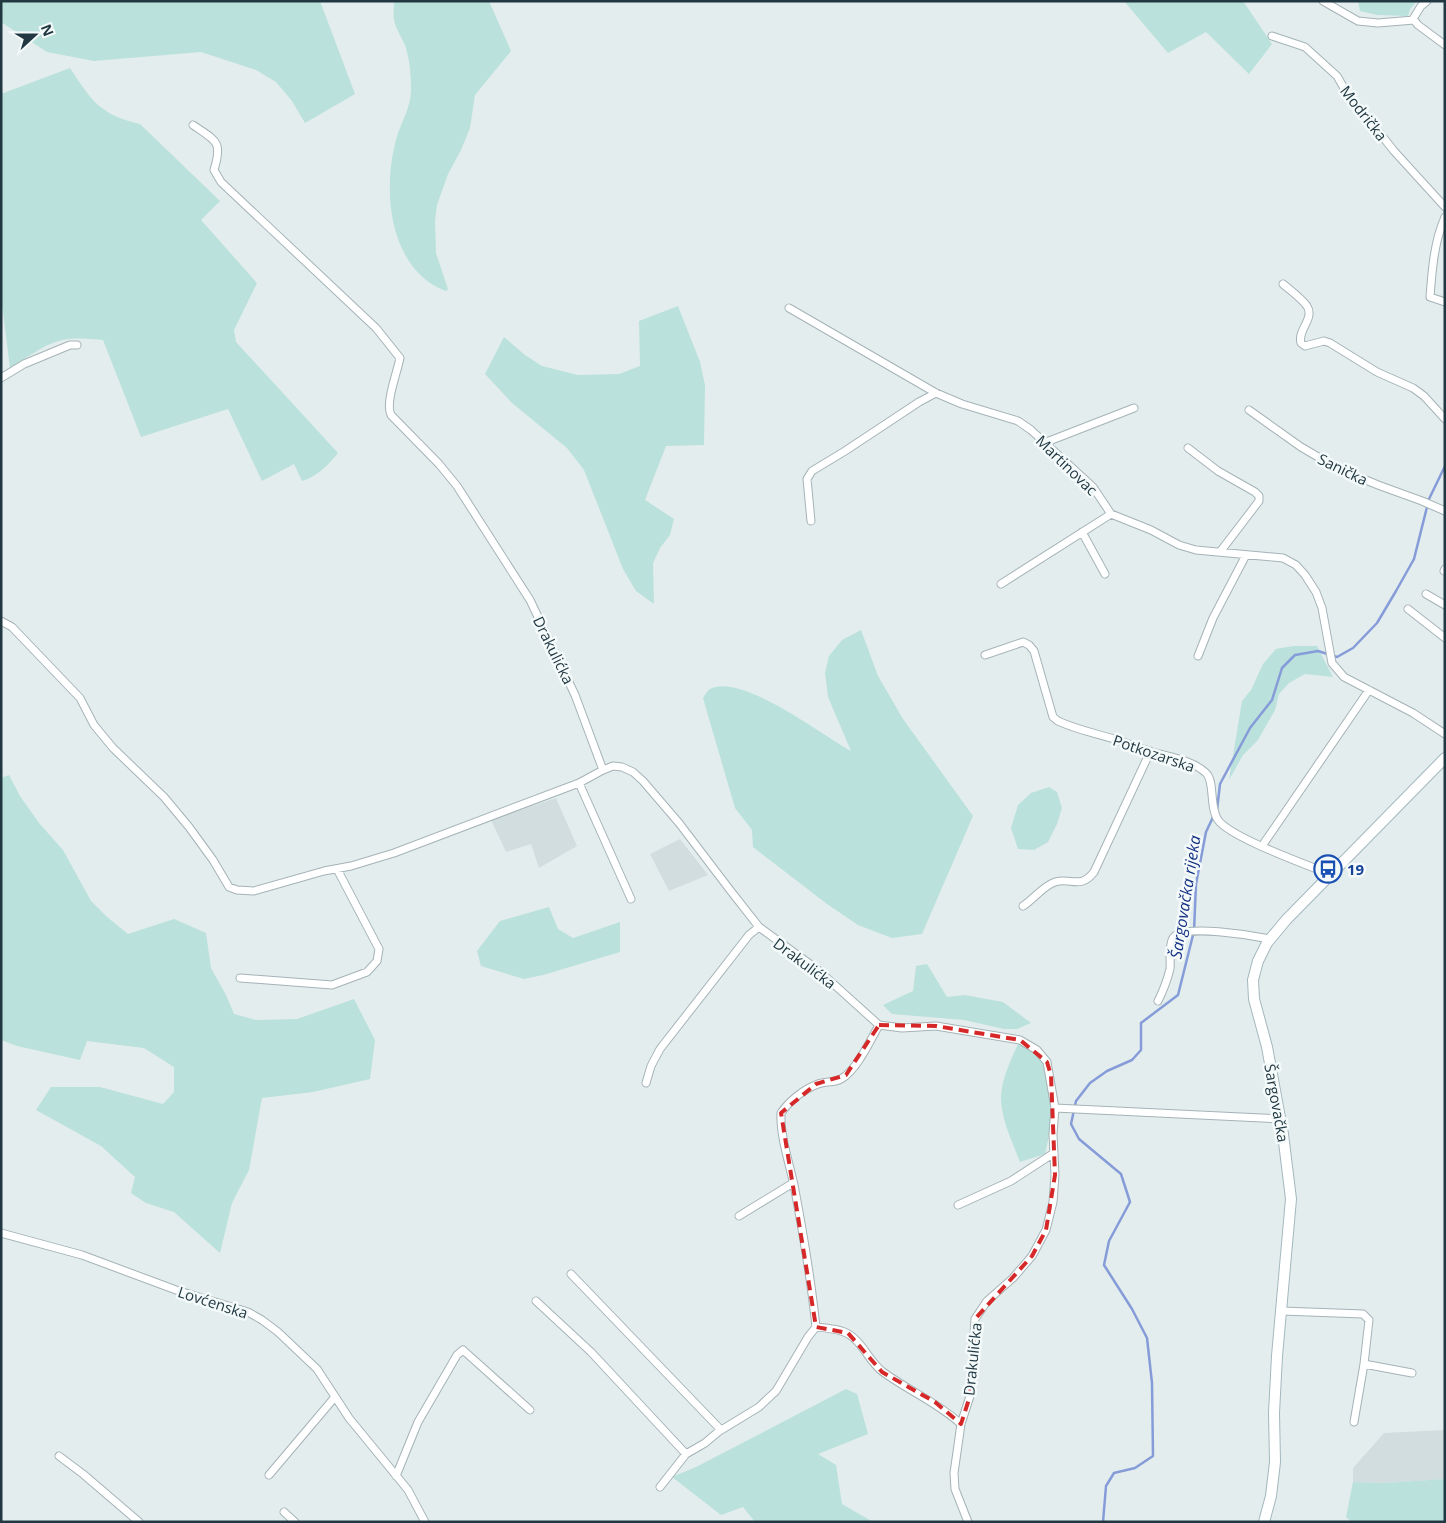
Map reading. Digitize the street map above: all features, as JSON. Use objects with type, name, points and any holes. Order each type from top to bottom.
[{"type":"street","points":[[1324,1],[1358,21],[1378,23],[1414,20]]},
{"type":"street","points":[[1427,1],[1413,19],[1418,26],[1445,45]]},
{"type":"street","name":"Modrička","points":[[1272,36],[1305,47],[1337,76],[1348,95],[1362,113],[1445,207]]},
{"type":"street","name":"Drakulićka","points":[[193,125],[214,140],[219,150],[214,170],[221,182],[376,328],[400,358],[388,409],[391,415],[439,464],[457,486],[530,600],[576,695],[603,770],[613,766],[622,767],[633,772],[644,781],[680,823],[759,927],[818,970],[879,1025],[902,1028],[936,1026],[1020,1040],[1037,1050],[1047,1062],[1055,1108],[1053,1202],[1046,1230],[1032,1256],[987,1301],[975,1319],[970,1396],[961,1424],[954,1473],[955,1489],[968,1522]]},
{"type":"street","points":[[1445,217],[1440,228],[1434,259],[1430,297],[1445,302]]},
{"type":"street","points":[[1283,284],[1307,306],[1308,320],[1300,334],[1301,343],[1306,346],[1324,341],[1334,345],[1377,372],[1413,388],[1424,396],[1445,419]]},
{"type":"street","name":"Martinovac","points":[[789,308],[936,393],[962,404],[1018,421],[1031,430],[1093,487],[1111,514]]},
{"type":"street","points":[[1,378],[24,364],[70,345],[78,345]]},
{"type":"street","points":[[811,521],[807,479],[812,471],[936,393]]},
{"type":"street","points":[[1044,443],[1134,408]]},
{"type":"street","name":"Sanička","points":[[1249,410],[1301,447],[1337,468],[1445,511]]},
{"type":"street","points":[[1188,448],[1218,471],[1259,496],[1259,501],[1220,552]]},
{"type":"street","points":[[1001,584],[1111,514],[1150,530],[1179,545],[1196,550],[1282,558],[1296,565],[1306,575],[1316,592],[1322,608],[1332,664],[1344,677],[1413,713],[1445,734]]},
{"type":"street","points":[[1082,532],[1105,574]]},
{"type":"street","points":[[1198,656],[1213,618],[1246,555]]},
{"type":"street","points":[[1426,594],[1445,605]]},
{"type":"street","points":[[1408,609],[1445,638]]},
{"type":"street","points":[[1,621],[12,627],[80,698],[94,725],[164,797],[213,860],[229,887],[237,890],[254,891],[394,853],[579,783],[603,770]]},
{"type":"street","name":"Potkozarska","points":[[985,655],[1023,642],[1029,645],[1034,651],[1053,717],[1058,722],[1196,766],[1207,774],[1210,781],[1212,808],[1218,821],[1230,830],[1262,846],[1332,874]]},
{"type":"street","points":[[1262,846],[1369,690]]},
{"type":"street","points":[[1023,906],[1050,884],[1058,881],[1080,882],[1088,880],[1094,872],[1150,752]]},
{"type":"street","name":"Šargovačka","points":[[1264,1522],[1275,1462],[1274,1413],[1277,1356],[1291,1199],[1289,1171],[1280,1119],[1267,1046],[1254,999],[1253,980],[1258,961],[1270,939],[1286,920],[1445,758]]},
{"type":"street","points":[[579,783],[631,900]]},
{"type":"street","points":[[240,978],[332,985],[367,972],[377,960],[379,949],[337,869]]},
{"type":"street","points":[[646,1083],[651,1066],[660,1050],[749,935],[759,927]]},
{"type":"street","points":[[1158,1001],[1166,984],[1170,967],[1172,940],[1175,936],[1186,932],[1240,933],[1270,939]]},
{"type":"street","points":[[660,1487],[686,1454],[759,1407],[776,1391],[816,1327],[811,1282],[781,1113],[800,1094],[816,1084],[836,1081],[846,1075],[855,1065],[879,1025]]},
{"type":"street","points":[[1055,1108],[1069,1107],[1280,1119]]},
{"type":"street","points":[[958,1205],[1011,1181],[1054,1153]]},
{"type":"street","points":[[739,1216],[794,1183]]},
{"type":"street","name":"Lovćenska","points":[[1,1233],[82,1255],[176,1290],[248,1312],[262,1320],[285,1338],[317,1369],[349,1418],[408,1490],[425,1522]]},
{"type":"street","points":[[571,1274],[721,1430]]},
{"type":"street","points":[[536,1301],[592,1352],[686,1454]]},
{"type":"street","points":[[1282,1311],[1363,1314],[1369,1320],[1354,1422]]},
{"type":"street","points":[[816,1327],[848,1333],[860,1343],[873,1363],[882,1372],[935,1402],[961,1424]]},
{"type":"street","points":[[396,1476],[418,1422],[458,1355],[464,1350],[530,1410]]},
{"type":"street","points":[[1364,1364],[1412,1373]]},
{"type":"street","points":[[269,1474],[335,1397]]},
{"type":"street","points":[[59,1456],[139,1522]]},
{"type":"street","points":[[284,1512],[295,1522]]},
{"type":"highlighted area","points":[[879,1025],[936,1026],[1020,1040],[1047,1062],[1051,1075],[1055,1175],[1046,1230],[1032,1256],[975,1319],[970,1396],[961,1424],[935,1402],[882,1372],[848,1333],[816,1327],[781,1113],[816,1084],[846,1075]]},
{"type":"shaded area","points":[[556,798],[577,846],[539,868],[531,844],[506,852],[491,820]]},
{"type":"shaded area","points":[[680,839],[708,875],[669,891],[650,854]]},
{"type":"shaded area","points":[[1445,1430],[1445,1479],[1385,1483],[1353,1482],[1353,1468],[1384,1433]]},
{"type":"green space","points":[[1,1],[320,1],[355,94],[305,123],[292,101],[276,82],[256,70],[201,52],[94,61],[47,52],[1,22]]},
{"type":"green space","points":[[394,1],[489,1],[511,51],[475,95],[470,128],[448,174],[437,205],[435,221],[436,253],[448,289],[446,291],[427,281],[413,267],[402,249],[395,229],[391,208],[391,164],[397,137],[409,104],[411,90],[407,53],[394,20]]},
{"type":"green space","points":[[1124,1],[1243,1],[1272,44],[1249,74],[1206,32],[1168,53]]},
{"type":"green space","points":[[1358,1],[1417,1],[1410,9],[1408,16],[1377,15],[1360,11]]},
{"type":"green space","points":[[70,68],[84,89],[98,105],[115,116],[140,124],[220,201],[201,220],[257,283],[234,330],[236,342],[338,453],[318,473],[302,481],[294,464],[262,481],[228,409],[141,437],[103,340],[75,339],[59,341],[41,349],[10,368],[1,296],[1,94]]},
{"type":"green space","points":[[678,306],[700,362],[705,385],[704,445],[666,446],[645,500],[674,519],[670,535],[660,548],[653,563],[654,604],[636,591],[623,569],[584,470],[567,448],[512,403],[485,374],[504,337],[525,355],[542,366],[578,375],[619,374],[640,366],[639,321]]},
{"type":"green space","points":[[861,630],[878,676],[903,719],[973,816],[922,934],[892,938],[858,925],[827,904],[753,847],[752,830],[735,808],[703,698],[710,689],[724,686],[741,689],[782,708],[851,751],[828,697],[825,673],[829,656],[842,640]]},
{"type":"green space","points":[[1293,646],[1317,646],[1333,677],[1305,674],[1289,683],[1279,694],[1275,710],[1258,740],[1243,755],[1229,780],[1242,701],[1251,690],[1263,664],[1276,649]]},
{"type":"green space","points":[[9,775],[20,796],[39,823],[63,850],[91,901],[128,934],[174,919],[206,933],[211,968],[234,1014],[256,1020],[297,1019],[354,999],[375,1040],[370,1079],[313,1092],[262,1098],[249,1170],[232,1203],[220,1253],[174,1212],[146,1203],[131,1193],[135,1177],[101,1146],[36,1110],[51,1087],[100,1087],[163,1104],[174,1092],[174,1067],[144,1048],[87,1041],[80,1060],[17,1046],[1,1040],[1,778]]},
{"type":"green space","points":[[1049,787],[1057,792],[1062,808],[1048,842],[1034,850],[1018,849],[1011,828],[1018,805],[1031,793]]},
{"type":"green space","points":[[549,907],[558,929],[573,938],[620,922],[620,952],[524,979],[481,966],[477,951],[500,921]]},
{"type":"green space","points":[[927,964],[947,997],[965,995],[1003,1002],[1031,1023],[1017,1029],[1004,1029],[964,1020],[892,1014],[883,1005],[913,991],[916,966]]},
{"type":"green space","points":[[1020,1040],[1037,1050],[1051,1075],[1050,1131],[1045,1154],[1020,1162],[1004,1120],[1001,1095],[1006,1073]]},
{"type":"green space","points":[[846,1389],[857,1394],[868,1434],[818,1454],[836,1465],[842,1504],[873,1522],[755,1522],[743,1507],[721,1515],[672,1477],[696,1467]]},
{"type":"green space","points":[[1445,1479],[1445,1522],[1352,1522],[1346,1517],[1353,1482],[1385,1483]]},
{"type":"waterway","name":"Šargovačka rijeka","points":[[1217,810],[1220,784],[1250,728],[1272,700],[1282,668],[1295,655],[1318,651],[1337,657],[1353,648],[1377,623],[1414,559],[1429,499],[1445,466]]},
{"type":"waterway","name":"Šargovačka rijeka","points":[[1103,1522],[1106,1486],[1114,1473],[1135,1468],[1153,1456],[1152,1383],[1147,1338],[1132,1309],[1104,1265],[1109,1241],[1130,1202],[1121,1174],[1079,1139],[1071,1124],[1076,1101],[1090,1083],[1107,1071],[1132,1060],[1141,1050],[1141,1023],[1178,995],[1194,931],[1196,884],[1206,832],[1214,815]]},
{"type":"place","name":"19","points":[[1328,869]]}]
